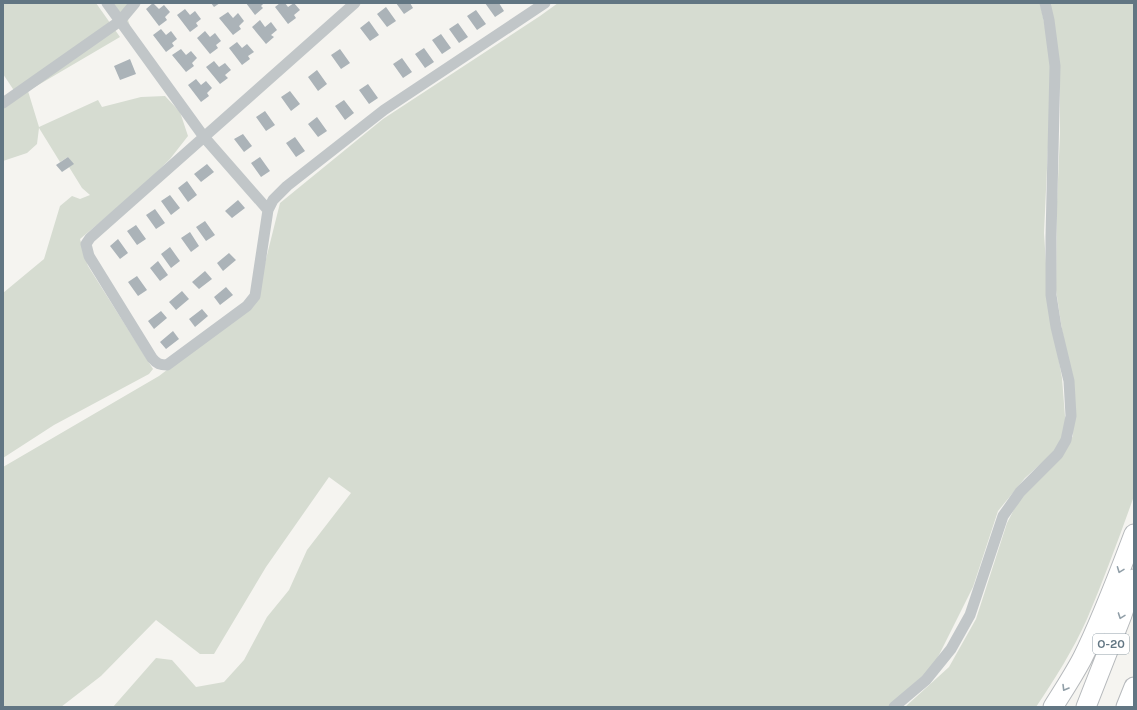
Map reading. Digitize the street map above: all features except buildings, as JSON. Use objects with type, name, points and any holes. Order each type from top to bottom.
[{"type":"highway","points":[[1053,707],[1091,640],[1134,534]]},
{"type":"highway","name":"O-20","points":[[1086,707],[1117,629],[1134,580]]},
{"type":"highway","points":[[1126,707],[1134,687]]},
{"type":"street","points":[[107,3],[204,137],[268,210]]},
{"type":"street","points":[[3,103],[120,21],[135,3]]},
{"type":"street","points":[[355,3],[90,238],[86,244],[89,256],[155,362],[159,365],[167,364],[251,302],[255,296],[268,210],[273,200],[286,186],[384,110],[545,3]]},
{"type":"street","points":[[894,707],[926,680],[951,650],[970,615],[1003,516],[1020,492],[1058,454],[1066,440],[1071,416],[1069,381],[1056,327],[1051,296],[1055,66],[1049,20],[1045,3]]},
{"type":"shaded area","points":[[3,3],[96,3],[120,37],[28,91],[39,127],[98,100],[102,107],[141,97],[165,96],[180,112],[188,136],[170,159],[141,188],[80,239],[88,266],[153,369],[149,374],[54,425],[3,458],[3,293],[44,259],[60,206],[72,196],[80,199],[90,195],[82,188],[69,167],[73,164],[68,157],[60,162],[39,128],[37,144],[27,153],[3,161],[3,101],[19,98],[3,74]]},
{"type":"shaded area","points":[[113,3],[135,3],[128,20],[130,26]]},
{"type":"shaded area","points":[[558,3],[1040,3],[1052,60],[1044,233],[1047,279],[1062,378],[1066,429],[1055,451],[1025,478],[998,511],[973,587],[933,667],[888,707],[113,707],[156,658],[172,660],[196,687],[224,682],[244,660],[267,617],[289,590],[307,550],[351,493],[329,477],[266,567],[214,654],[200,654],[156,620],[101,676],[61,707],[3,707],[3,467],[159,376],[255,303],[280,203],[383,119]]},
{"type":"shaded area","points":[[1049,3],[1134,3],[1134,496],[1087,619],[1076,642],[1036,707],[905,707],[949,667],[976,619],[1007,523],[1022,494],[1059,460],[1073,436],[1074,387],[1062,330],[1056,290],[1057,202],[1060,134],[1060,67]]}]
